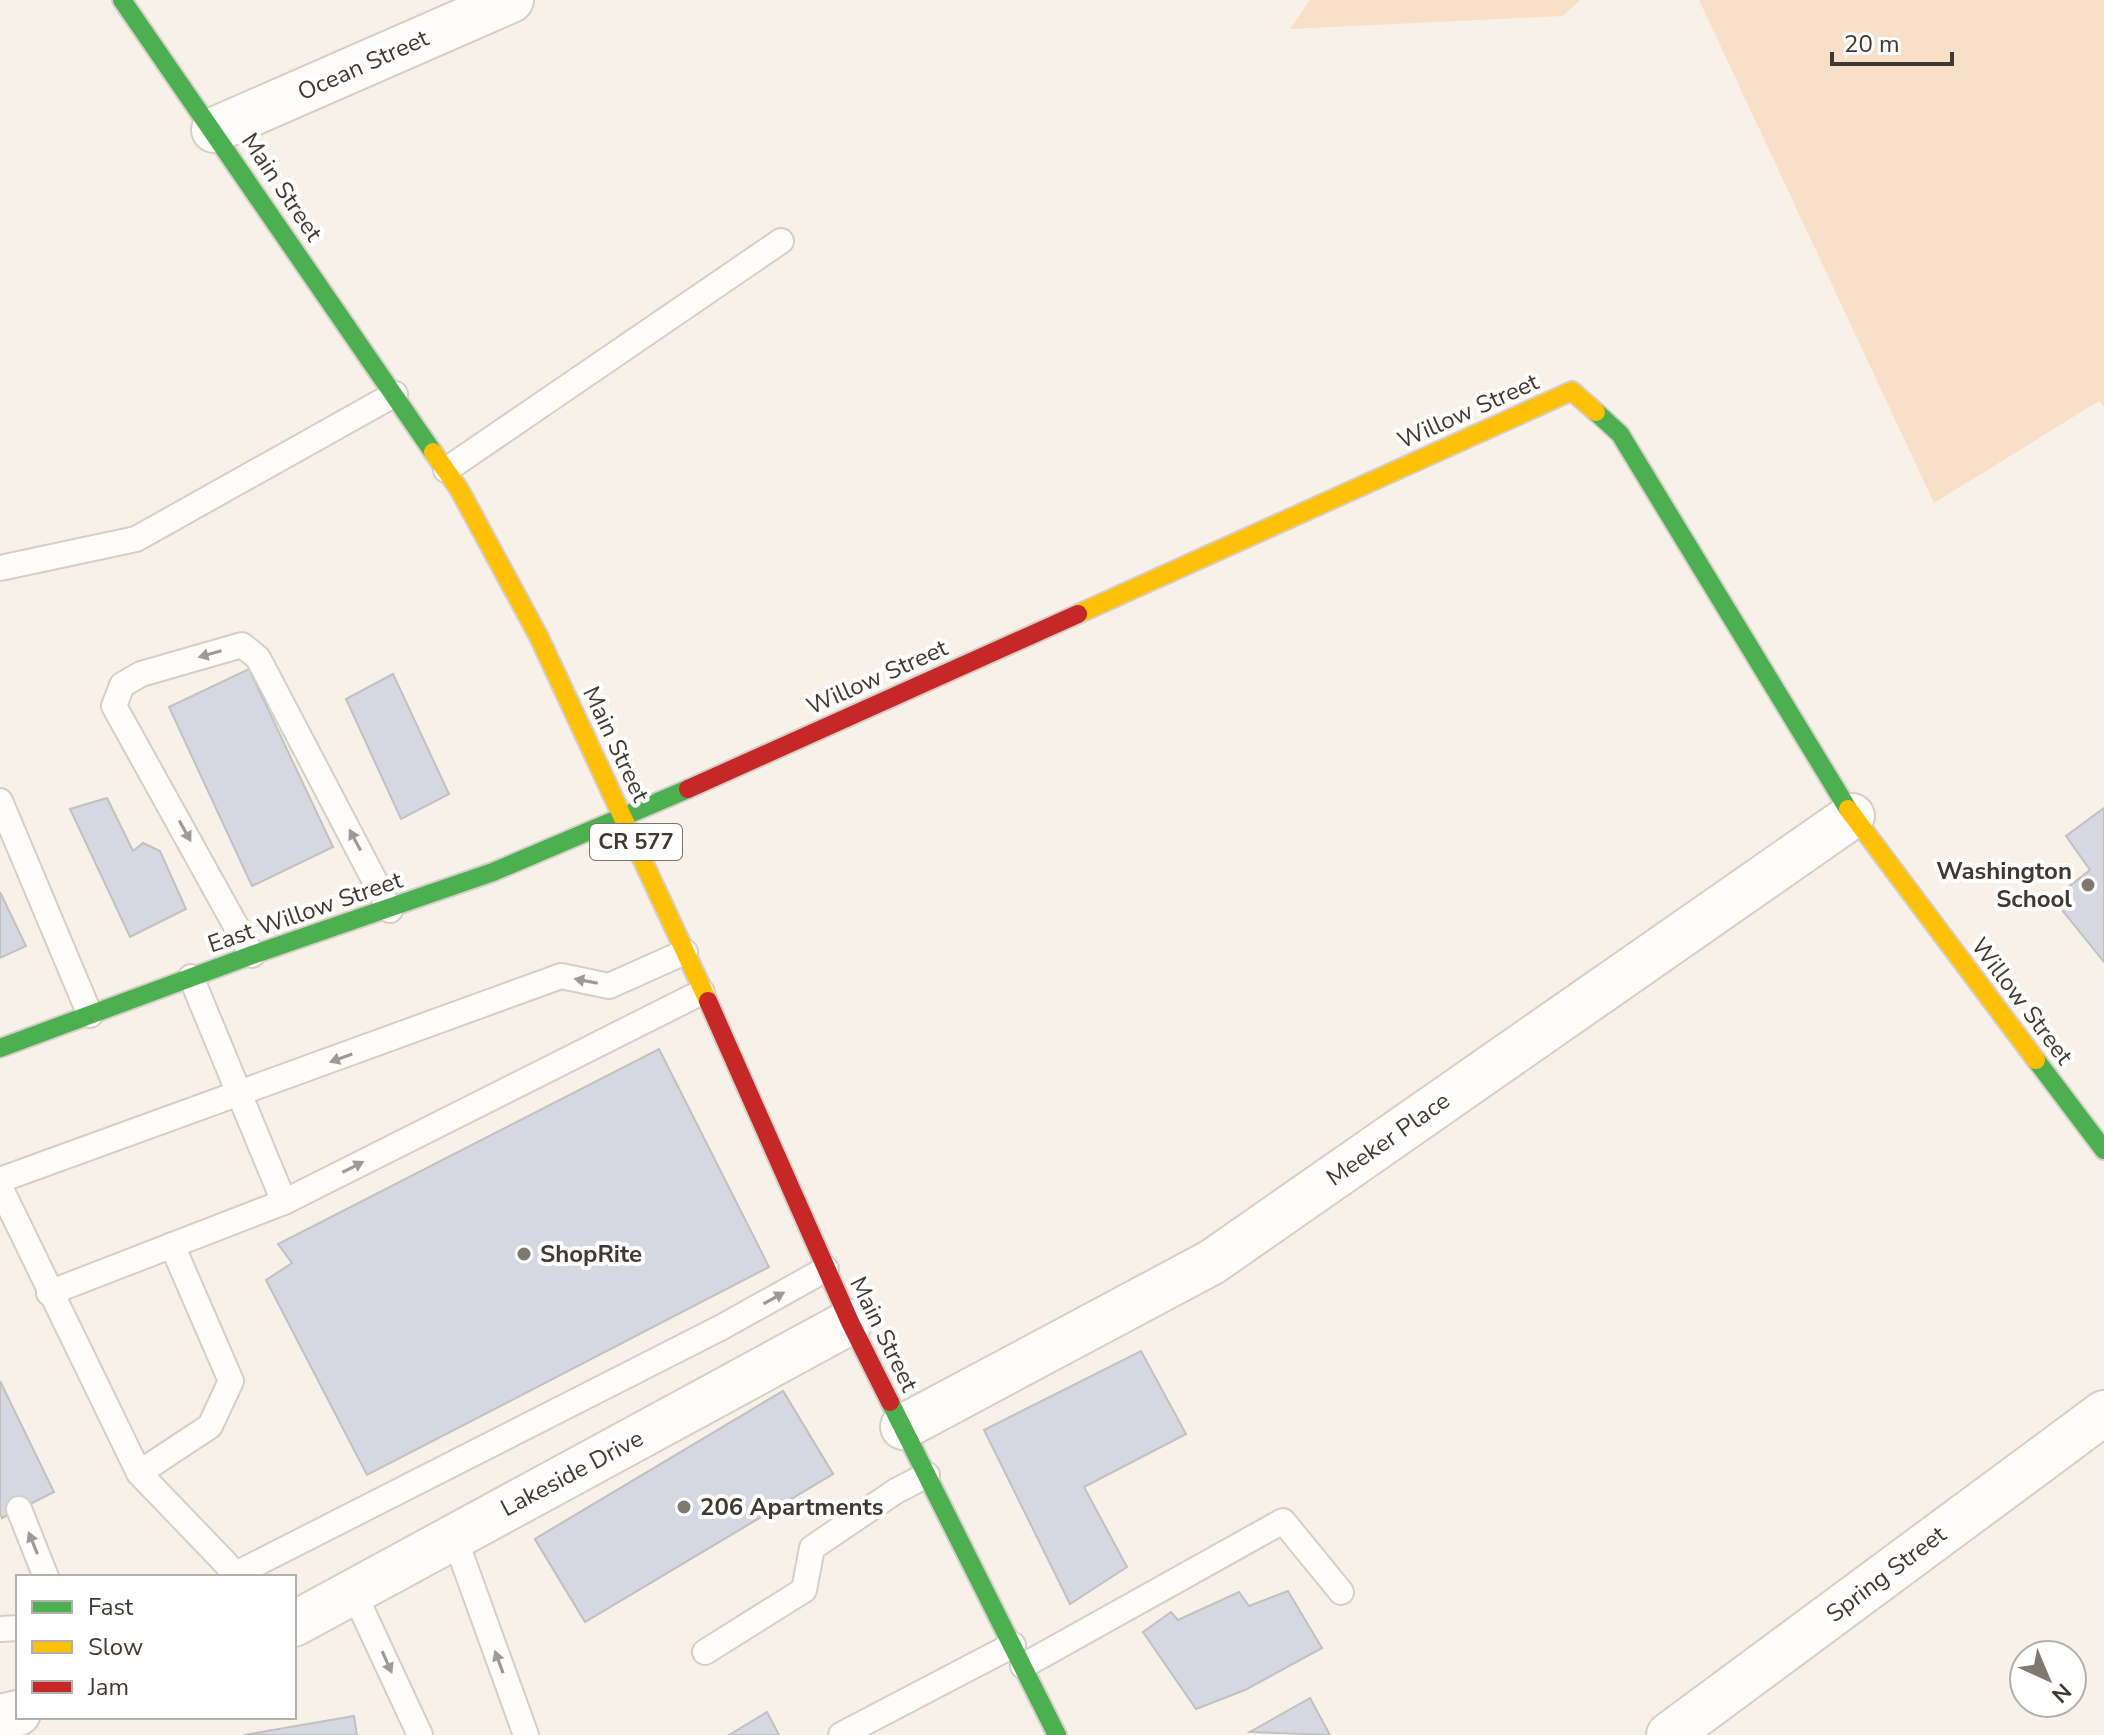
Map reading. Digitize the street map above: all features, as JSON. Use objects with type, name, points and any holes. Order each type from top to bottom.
[{"type":"street","name":"Main Street","points":[[122,0],[446,470],[539,637],[685,952],[850,1322],[1057,1735]]},
{"type":"street","name":"Ocean Street","points":[[214,130],[511,0]]},
{"type":"street","name":"Willow Street","points":[[624,818],[1572,391],[1620,434],[1852,816],[2104,1150]]},
{"type":"street","name":"Meeker Place","points":[[903,1427],[1212,1262],[1852,816]]},
{"type":"street","name":"East Willow Street","points":[[0,1048],[252,955],[390,910],[624,818]]},
{"type":"street","name":"Lakeside Drive","points":[[296,1623],[850,1322]]},
{"type":"street","name":"Spring Street","points":[[1669,1735],[2104,1413]]},
{"type":"lane","points":[[446,470],[781,241]]},
{"type":"lane","points":[[0,568],[136,539],[395,394]]},
{"type":"lane","points":[[252,955],[114,706],[122,685],[141,674],[242,645],[258,658],[390,910]]},
{"type":"lane","points":[[0,801],[90,1015]]},
{"type":"lane","points":[[0,1180],[240,1096],[561,976],[609,986],[685,952]]},
{"type":"lane","points":[[191,977],[284,1202]]},
{"type":"lane","points":[[49,1293],[284,1202],[702,992]]},
{"type":"lane","points":[[0,1187],[139,1473],[236,1574],[722,1327],[826,1269]]},
{"type":"lane","points":[[139,1473],[210,1426],[231,1381],[172,1245]]},
{"type":"lane","points":[[705,1652],[804,1590],[812,1548],[896,1491],[927,1475]]},
{"type":"lane","points":[[19,1509],[45,1575]]},
{"type":"lane","points":[[841,1735],[1018,1656],[1283,1521],[1341,1592]]},
{"type":"lane","points":[[454,1536],[526,1735]]},
{"type":"lane","points":[[353,1591],[420,1735]]},
{"type":"shaded area","points":[[1310,0],[1580,0],[1563,16],[1290,29]]},
{"type":"shaded area","points":[[1699,0],[2104,0],[2104,407],[2099,401],[1934,503]]},
{"type":"building","points":[[249,669],[333,847],[252,886],[169,707]]},
{"type":"building","points":[[393,674],[449,794],[401,819],[346,699]]},
{"type":"building","points":[[107,798],[133,851],[143,843],[160,851],[186,909],[130,937],[70,809]]},
{"type":"building","name":"Washington School","points":[[2104,808],[2104,962],[2053,899],[2090,870],[2066,836]]},
{"type":"building","points":[[0,892],[26,946],[0,958]]},
{"type":"building","name":"ShopRite","points":[[659,1049],[769,1267],[367,1475],[266,1280],[292,1263],[278,1244]]},
{"type":"building","points":[[1141,1351],[1186,1434],[1084,1487],[1127,1567],[1070,1604],[984,1430]]},
{"type":"building","points":[[0,1381],[54,1492],[2,1518],[0,1513]]},
{"type":"building","name":"206 Apartments","points":[[783,1391],[833,1474],[585,1622],[535,1539]]},
{"type":"building","name":"206 Apartments","points":[[783,1391],[833,1474],[585,1622],[535,1539]]},
{"type":"building","points":[[1288,1591],[1322,1648],[1245,1690],[1196,1709],[1143,1632],[1171,1612],[1178,1620],[1239,1592],[1249,1606]]},
{"type":"building","points":[[1310,1698],[1330,1735],[1250,1732]]},
{"type":"building","points":[[767,1712],[779,1735],[729,1735]]},
{"type":"building","points":[[354,1716],[357,1735],[244,1735]]},
{"type":"traffic: fast","points":[[122,0],[433,452]]},
{"type":"traffic: fast","points":[[1596,412],[1620,434],[1848,809]]},
{"type":"traffic: fast","points":[[0,1048],[252,955],[493,872],[688,789]]},
{"type":"traffic: fast","points":[[2036,1060],[2104,1150]]},
{"type":"traffic: fast","points":[[890,1402],[1057,1735]]},
{"type":"traffic: slow","points":[[1078,614],[1572,391],[1596,412]]},
{"type":"traffic: slow","points":[[433,452],[459,489],[539,637],[708,1001]]},
{"type":"traffic: slow","points":[[1848,809],[2036,1060]]},
{"type":"traffic: jam","points":[[688,789],[1078,614]]},
{"type":"traffic: jam","points":[[708,1001],[850,1322],[890,1402]]},
{"type":"place","name":"Washington School","points":[[2088,885]]},
{"type":"place","name":"ShopRite","points":[[524,1254]]},
{"type":"place","name":"206 Apartments","points":[[684,1507]]}]
